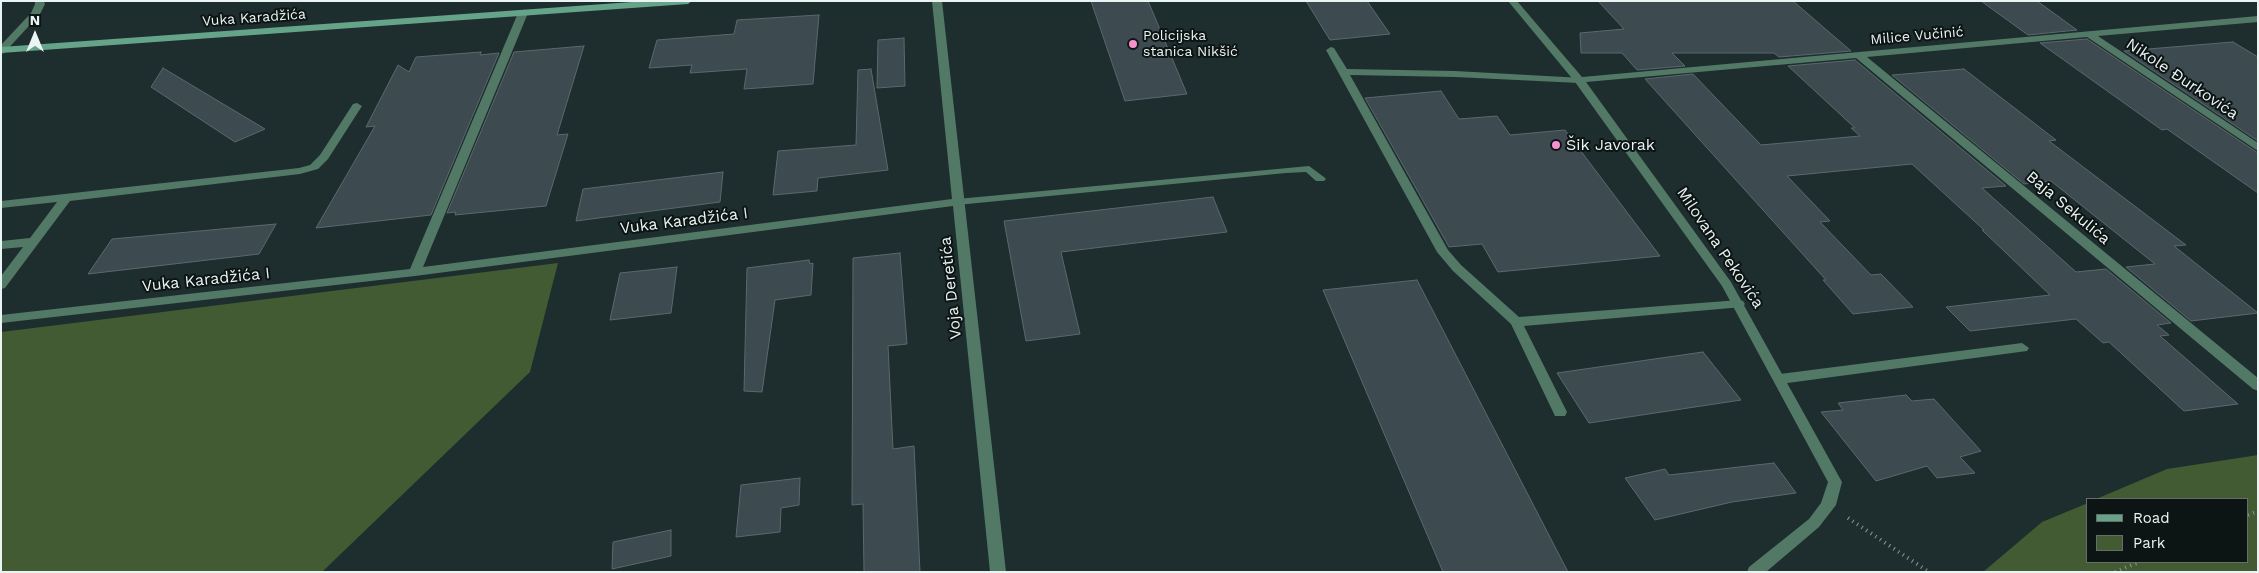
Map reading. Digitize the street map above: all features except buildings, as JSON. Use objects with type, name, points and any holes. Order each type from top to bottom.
[{"type":"street","points":[[2,50],[35,14],[40,4],[39,1]]},
{"type":"street","name":"Vuka Karadžića","points":[[2,50],[688,1]]},
{"type":"street","name":"Voja Deretića","points":[[937,1],[998,572]]},
{"type":"street","name":"Milovana Pekovića","points":[[1512,1],[1578,80],[1739,304],[1835,482],[1828,505],[1814,523],[1755,572]]},
{"type":"street","points":[[415,272],[523,13]]},
{"type":"street","name":"Milice Vučinić","points":[[1343,72],[1578,80],[2258,19]]},
{"type":"street","name":"Nikole Đurkovića","points":[[2090,35],[2258,148]]},
{"type":"street","points":[[1331,50],[1443,252],[1457,268],[1516,322],[1560,412]]},
{"type":"street","name":"Baja Sekulića","points":[[1858,55],[2258,386]]},
{"type":"street","points":[[1,205],[300,171],[314,167],[324,157],[357,106]]},
{"type":"street","name":"Vuka Karadžića I","points":[[1,319],[415,272],[957,202],[1286,170],[1309,169],[1320,179]]},
{"type":"street","points":[[1,284],[66,198]]},
{"type":"street","points":[[1,246],[32,242]]},
{"type":"street","points":[[1516,322],[1739,304]]},
{"type":"street","points":[[1780,379],[2022,348]]},
{"type":"path","points":[[1828,505],[1929,572]]},
{"type":"path","points":[[2115,572],[2137,563]]},
{"type":"green space","points":[[558,263],[530,372],[322,572],[1,572],[1,332]]},
{"type":"green space","points":[[2258,455],[2258,572],[1983,572],[2042,522],[2086,504],[2086,563],[2249,563],[2249,498],[2098,498],[2167,469]]},
{"type":"place","name":"Policijska stanica Nikšić","points":[[1133,44]]},
{"type":"place","name":"Šik Javorak","points":[[1556,145]]}]
